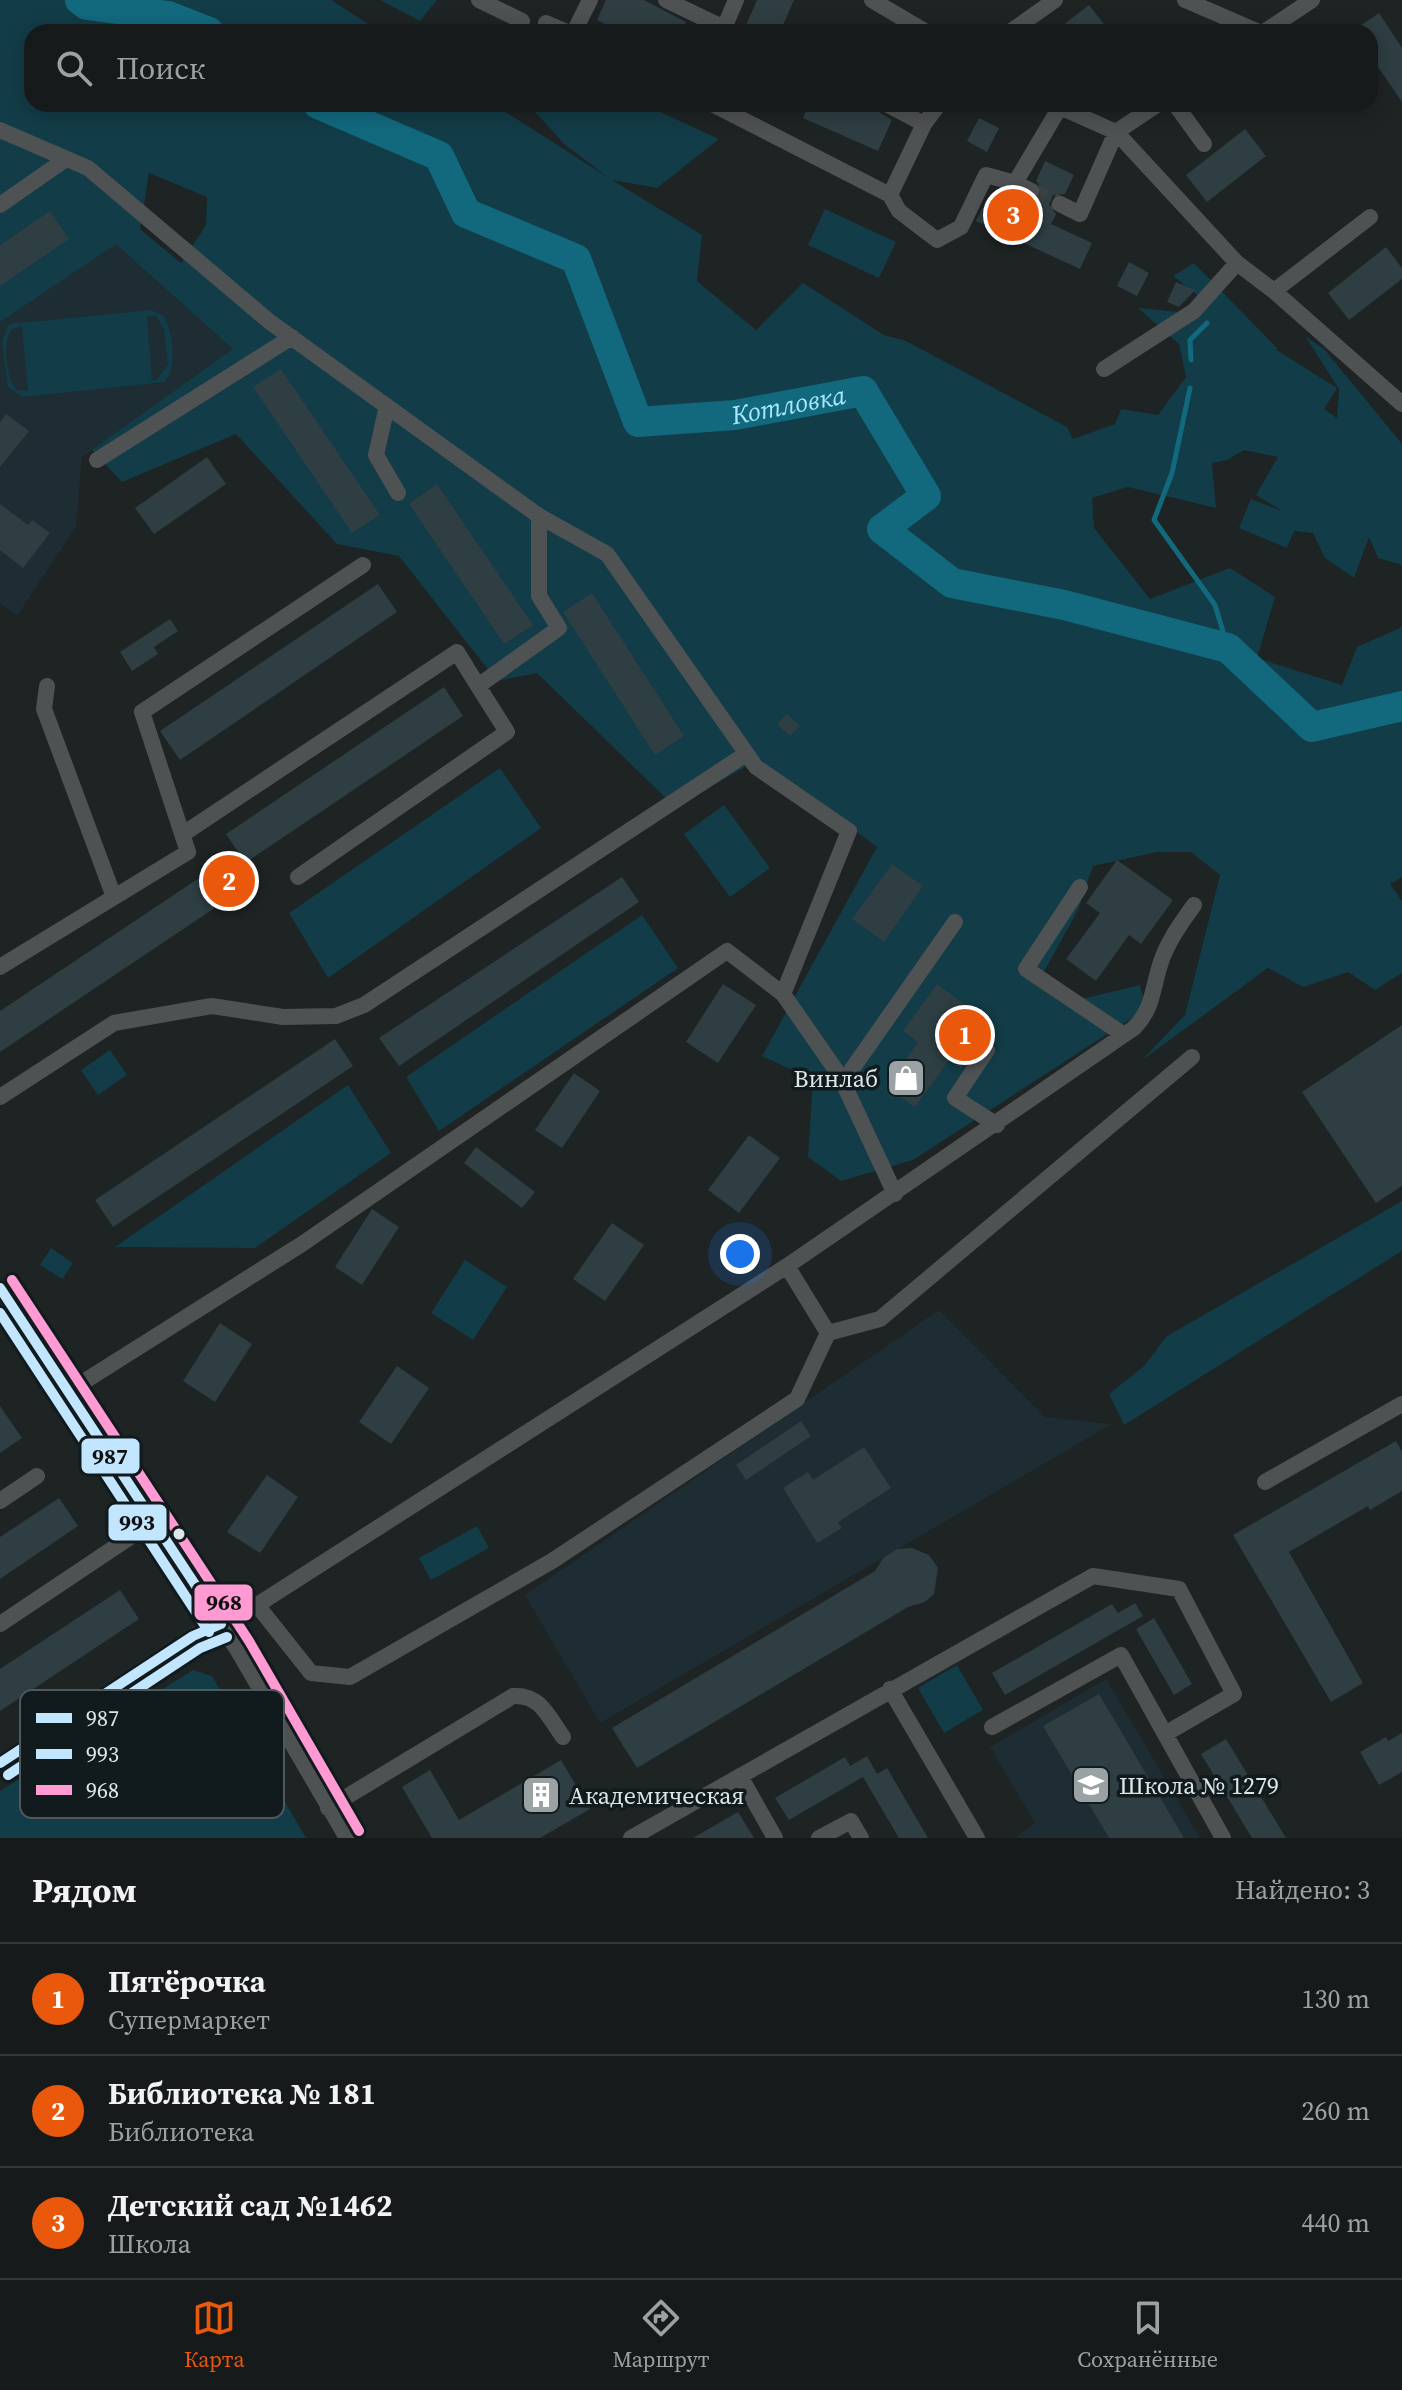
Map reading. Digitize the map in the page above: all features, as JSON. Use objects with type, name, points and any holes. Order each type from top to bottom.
[{"type":"street","points":[[479,0],[522,21]]},
{"type":"street","points":[[578,24],[590,0]]},
{"type":"street","points":[[666,0],[712,24]]},
{"type":"street","points":[[726,24],[736,0]]},
{"type":"street","points":[[872,0],[912,24]]},
{"type":"street","points":[[1021,24],[1055,0]]},
{"type":"street","points":[[1185,0],[1242,24]]},
{"type":"street","points":[[1274,24],[1312,0]]},
{"type":"street","points":[[728,112],[890,195],[899,211],[937,240],[961,227],[986,175],[1031,191]]},
{"type":"street","points":[[901,112],[924,124]]},
{"type":"street","points":[[890,195],[924,124],[933,112]]},
{"type":"street","points":[[1015,183],[1053,112]]},
{"type":"street","points":[[1070,112],[1116,132],[1237,263],[1400,400]]},
{"type":"street","points":[[1060,204],[1080,214],[1116,132],[1146,112]]},
{"type":"street","points":[[1181,112],[1204,144]]},
{"type":"street","points":[[0,130],[88,168],[292,337],[539,516],[607,554],[756,767],[849,831],[783,994]]},
{"type":"street","points":[[0,205],[66,159]]},
{"type":"street","points":[[1274,291],[1370,217]]},
{"type":"street","points":[[1104,369],[1194,311],[1237,263]]},
{"type":"street","points":[[97,460],[292,337]]},
{"type":"street","points":[[387,406],[376,455],[398,493]]},
{"type":"street","points":[[478,686],[559,628],[539,596],[539,516]]},
{"type":"street","points":[[0,967],[188,852],[142,712],[363,565]]},
{"type":"street","points":[[183,834],[457,652],[507,732],[298,877]]},
{"type":"street","points":[[47,686],[44,709],[114,897]]},
{"type":"street","points":[[0,1097],[114,1023],[212,1006],[283,1017],[336,1016],[364,1005],[746,754]]},
{"type":"street","points":[[1080,887],[1026,969],[1129,1032]]},
{"type":"street","points":[[110,1690],[181,1643],[257,1605],[787,1266],[1129,1032],[1146,1016],[1153,1001],[1160,963],[1194,905]]},
{"type":"street","points":[[843,1082],[955,922]]},
{"type":"street","points":[[69,1391],[268,1267],[727,951],[783,994],[843,1082],[895,1194]]},
{"type":"street","points":[[987,1050],[955,1098],[997,1125]]},
{"type":"street","points":[[257,1605],[311,1673],[350,1677],[552,1561],[797,1399],[828,1333],[880,1319],[1192,1057]]},
{"type":"street","points":[[787,1266],[828,1333]]},
{"type":"street","points":[[0,1288],[221,1624],[259,1690]]},
{"type":"street","points":[[1265,1482],[1402,1404]]},
{"type":"street","points":[[0,1501],[37,1476]]},
{"type":"street","points":[[0,1624],[154,1521]]},
{"type":"street","points":[[631,1838],[1093,1576],[1179,1589],[1234,1694],[1165,1734]]},
{"type":"street","points":[[992,1727],[1121,1655],[1223,1838]]},
{"type":"street","points":[[890,1689],[977,1838]]},
{"type":"street","points":[[328,1808],[513,1696],[529,1695],[536,1699],[563,1737]]},
{"type":"street","points":[[284,1732],[347,1838]]},
{"type":"street","points":[[0,1763],[20,1750]]},
{"type":"street","points":[[740,1776],[775,1838]]},
{"type":"street","points":[[819,1838],[851,1821],[861,1838]]},
{"type":"shaded area","points":[[0,0],[331,0],[368,24],[24,24],[24,112],[506,112],[609,178],[564,144],[535,112],[660,112],[719,139],[657,188],[612,180],[702,235],[697,281],[756,330],[803,283],[884,335],[906,341],[1067,427],[1073,439],[1115,424],[1121,409],[1158,415],[1186,377],[1179,344],[1138,308],[1200,314],[1197,295],[1173,276],[1194,263],[1278,349],[1275,349],[1337,388],[1324,409],[1337,418],[1339,389],[1305,336],[1324,349],[1402,444],[1402,565],[1378,558],[1369,537],[1354,578],[1325,558],[1313,533],[1294,531],[1287,548],[1239,528],[1251,499],[1282,511],[1256,495],[1278,457],[1244,450],[1227,460],[1212,463],[1216,508],[1128,487],[1092,498],[1094,528],[1150,599],[1230,568],[1275,597],[1257,658],[1342,685],[1357,647],[1402,627],[1402,877],[1390,884],[1402,901],[1402,973],[1375,990],[1348,972],[1303,987],[1268,968],[1141,1061],[1185,1015],[1220,875],[1191,852],[1157,852],[1093,866],[1078,910],[1040,979],[1081,999],[1140,985],[1146,1009],[913,1160],[841,1181],[808,1157],[813,1080],[762,1056],[877,847],[759,759],[675,807],[537,673],[497,681],[399,556],[337,544],[236,434],[122,482],[92,450],[233,349],[116,244],[0,322]],"holes":[[[149,173],[207,197],[206,225],[181,263],[140,229]]]},
{"type":"shaded area","points":[[380,0],[437,0],[420,21]]},
{"type":"shaded area","points":[[825,209],[896,242],[879,278],[808,245]]},
{"type":"shaded area","points":[[115,233],[250,350],[82,457],[76,527],[17,616],[0,603],[0,305]]},
{"type":"shaded area","points":[[151,310],[164,316],[167,324],[172,340],[172,367],[165,382],[23,397],[8,387],[2,342],[9,324]],"holes":[[[147,316],[156,316],[164,329],[168,365],[156,380],[152,380]],[[22,326],[28,391],[17,390],[6,360],[9,335],[12,329]]]},
{"type":"shaded area","points":[[500,768],[541,828],[328,978],[289,913]]},
{"type":"shaded area","points":[[724,805],[770,868],[730,897],[684,834]]},
{"type":"shaded area","points":[[642,915],[678,968],[439,1131],[406,1077]]},
{"type":"shaded area","points":[[110,1050],[127,1075],[98,1095],[81,1070]]},
{"type":"shaded area","points":[[348,1085],[391,1153],[255,1248],[115,1247]]},
{"type":"shaded area","points":[[1402,1201],[1402,1251],[1124,1425],[1109,1394],[1144,1366],[1167,1336]]},
{"type":"shaded area","points":[[51,1248],[73,1263],[62,1279],[40,1265]]},
{"type":"shaded area","points":[[465,1260],[507,1287],[473,1340],[431,1313]]},
{"type":"shaded area","points":[[939,1310],[1045,1417],[1112,1424],[600,1723],[525,1595]]},
{"type":"shaded area","points":[[477,1526],[489,1548],[431,1580],[419,1558]]},
{"type":"shaded area","points":[[957,1665],[983,1710],[944,1733],[918,1688]]},
{"type":"shaded area","points":[[193,1670],[212,1676],[220,1690],[161,1690]]},
{"type":"shaded area","name":"Школа № 1279","points":[[1106,1679],[1200,1838],[1015,1838],[1035,1823],[990,1747]]},
{"type":"shaded area","points":[[20,1778],[20,1818],[284,1818],[284,1800],[306,1838],[0,1838],[0,1791]]},
{"type":"building","points":[[606,0],[644,0],[686,22],[605,24],[597,20]]},
{"type":"building","points":[[757,0],[794,0],[784,24],[746,24]]},
{"type":"building","points":[[1089,5],[1104,24],[1064,24]]},
{"type":"building","points":[[1379,13],[1402,48],[1402,102],[1378,67],[1378,24],[1363,24]]},
{"type":"building","points":[[806,112],[879,112],[892,120],[878,151],[803,118]]},
{"type":"building","points":[[979,118],[999,128],[987,152],[967,141]]},
{"type":"building","points":[[1245,129],[1266,156],[1207,202],[1186,175]]},
{"type":"building","points":[[1045,161],[1074,175],[1065,194],[1053,195],[1049,205],[1056,214],[1051,224],[1092,243],[1080,269],[976,221],[988,197],[1021,213],[1026,201],[1038,200],[1042,190],[1036,181]]},
{"type":"building","points":[[50,211],[69,239],[0,286],[0,245]]},
{"type":"building","points":[[1386,247],[1402,268],[1402,279],[1349,320],[1328,293]]},
{"type":"building","points":[[1129,262],[1149,273],[1137,296],[1117,286]]},
{"type":"building","points":[[1176,282],[1195,290],[1179,307],[1167,302]]},
{"type":"building","points":[[281,369],[380,515],[352,533],[253,387]]},
{"type":"building","points":[[6,414],[29,431],[0,467],[0,422]]},
{"type":"building","points":[[207,457],[226,484],[154,534],[135,508]]},
{"type":"building","points":[[437,484],[533,625],[504,644],[409,504]]},
{"type":"building","points":[[0,504],[28,525],[32,520],[50,533],[23,568],[0,550]]},
{"type":"building","points":[[378,584],[397,612],[180,760],[160,731]]},
{"type":"building","points":[[592,593],[684,736],[655,755],[563,612]]},
{"type":"building","points":[[170,619],[178,631],[154,647],[158,654],[132,671],[120,652]]},
{"type":"building","points":[[444,687],[463,716],[226,876],[237,893],[0,1052],[0,1011],[238,852],[226,834]]},
{"type":"building","points":[[787,714],[800,726],[790,736],[777,724]]},
{"type":"building","points":[[1117,860],[1173,900],[1141,944],[1129,935],[1096,981],[1066,959],[1100,913],[1086,903]]},
{"type":"building","points":[[892,864],[923,886],[884,942],[852,919]]},
{"type":"building","points":[[622,877],[639,902],[399,1066],[379,1038]]},
{"type":"building","points":[[723,984],[756,1005],[718,1063],[686,1042]]},
{"type":"building","points":[[937,984],[993,1025],[961,1069],[949,1060],[915,1107],[886,1087],[918,1042],[903,1031]]},
{"type":"building","points":[[1402,1025],[1402,1186],[1376,1203],[1302,1092]]},
{"type":"building","points":[[335,1039],[353,1066],[113,1227],[95,1200]]},
{"type":"building","points":[[574,1073],[600,1091],[562,1148],[535,1130]]},
{"type":"building","points":[[749,1135],[780,1158],[739,1213],[708,1190]]},
{"type":"building","points":[[476,1147],[535,1192],[522,1208],[464,1163]]},
{"type":"building","points":[[372,1209],[399,1227],[362,1285],[335,1267]]},
{"type":"building","points":[[612,1223],[644,1245],[605,1301],[573,1279]]},
{"type":"building","points":[[220,1323],[252,1344],[215,1402],[183,1381]]},
{"type":"building","points":[[397,1366],[429,1388],[391,1444],[359,1422]]},
{"type":"building","points":[[0,1406],[22,1438],[0,1453]]},
{"type":"building","points":[[801,1421],[811,1436],[746,1480],[736,1465]]},
{"type":"building","points":[[1396,1441],[1402,1452],[1402,1491],[1370,1510],[1368,1506],[1289,1552],[1363,1683],[1331,1702],[1233,1535]]},
{"type":"building","points":[[864,1447],[891,1488],[838,1522],[842,1528],[817,1543],[783,1488],[808,1472],[813,1480]]},
{"type":"building","points":[[267,1475],[298,1497],[260,1553],[227,1532]]},
{"type":"building","points":[[59,1498],[78,1526],[0,1579],[0,1537]]},
{"type":"building","points":[[912,1548],[929,1555],[938,1568],[934,1594],[925,1602],[908,1607],[637,1768],[612,1728],[875,1571],[883,1558],[897,1549]]},
{"type":"building","points":[[120,1590],[139,1619],[32,1690],[20,1690],[20,1698],[0,1711],[0,1669]]},
{"type":"building","points":[[1135,1603],[1143,1616],[1005,1695],[992,1673],[1112,1604],[1118,1613]]},
{"type":"building","points":[[1154,1618],[1192,1684],[1174,1695],[1136,1629]]},
{"type":"building","points":[[1099,1694],[1184,1838],[1109,1838],[1043,1726]]},
{"type":"building","points":[[1402,1733],[1402,1772],[1379,1785],[1360,1752],[1386,1737],[1388,1741]]},
{"type":"building","points":[[1226,1739],[1286,1838],[1252,1838],[1201,1754]]},
{"type":"building","points":[[867,1756],[877,1774],[887,1768],[928,1838],[899,1838],[863,1777],[789,1820],[775,1798],[845,1757],[850,1766]]},
{"type":"building","name":"Академическая","points":[[561,1760],[590,1809],[540,1838],[432,1838],[402,1787],[430,1770],[459,1820]]},
{"type":"building","points":[[738,1812],[754,1838],[693,1838]]},
{"type":"waterway","name":"Котловка","points":[[80,0],[87,5],[168,16],[188,24]]},
{"type":"waterway","name":"Котловка","points":[[337,112],[439,156],[466,213],[576,259],[638,422],[735,415],[863,391],[926,496],[882,529],[952,583],[1064,605],[1228,648],[1312,727],[1402,706]]},
{"type":"waterway","points":[[1191,360],[1190,340],[1207,323]]},
{"type":"waterway","points":[[1190,388],[1172,473],[1154,520],[1215,605],[1228,648]]},
{"type":"tunnel","points":[[1031,191],[1060,204]]},
{"type":"transit line","name":"968","points":[[12,1280],[249,1641],[277,1690]]},
{"type":"transit line","name":"987","points":[[0,1288],[221,1624]]},
{"type":"transit line","name":"993","points":[[0,1313],[209,1632]]},
{"type":"transit line","name":"987","points":[[111,1690],[193,1636],[221,1624]]},
{"type":"transit line","name":"993","points":[[137,1690],[200,1648],[227,1637]]},
{"type":"transit line","name":"968","points":[[284,1701],[359,1831]]},
{"type":"transit line","name":"987","points":[[0,1763],[20,1750]]},
{"type":"transit line","name":"993","points":[[8,1775],[20,1767]]},
{"type":"place","name":"Детский сад №1462","points":[[1013,215]]},
{"type":"place","name":"Библиотека № 181","points":[[229,881]]},
{"type":"place","name":"Пятёрочка","points":[[965,1035]]},
{"type":"place","name":"Винлаб","points":[[906,1078]]},
{"type":"place","name":"Школа № 1279","points":[[1091,1785]]},
{"type":"place","name":"Академическая","points":[[541,1795]]}]
